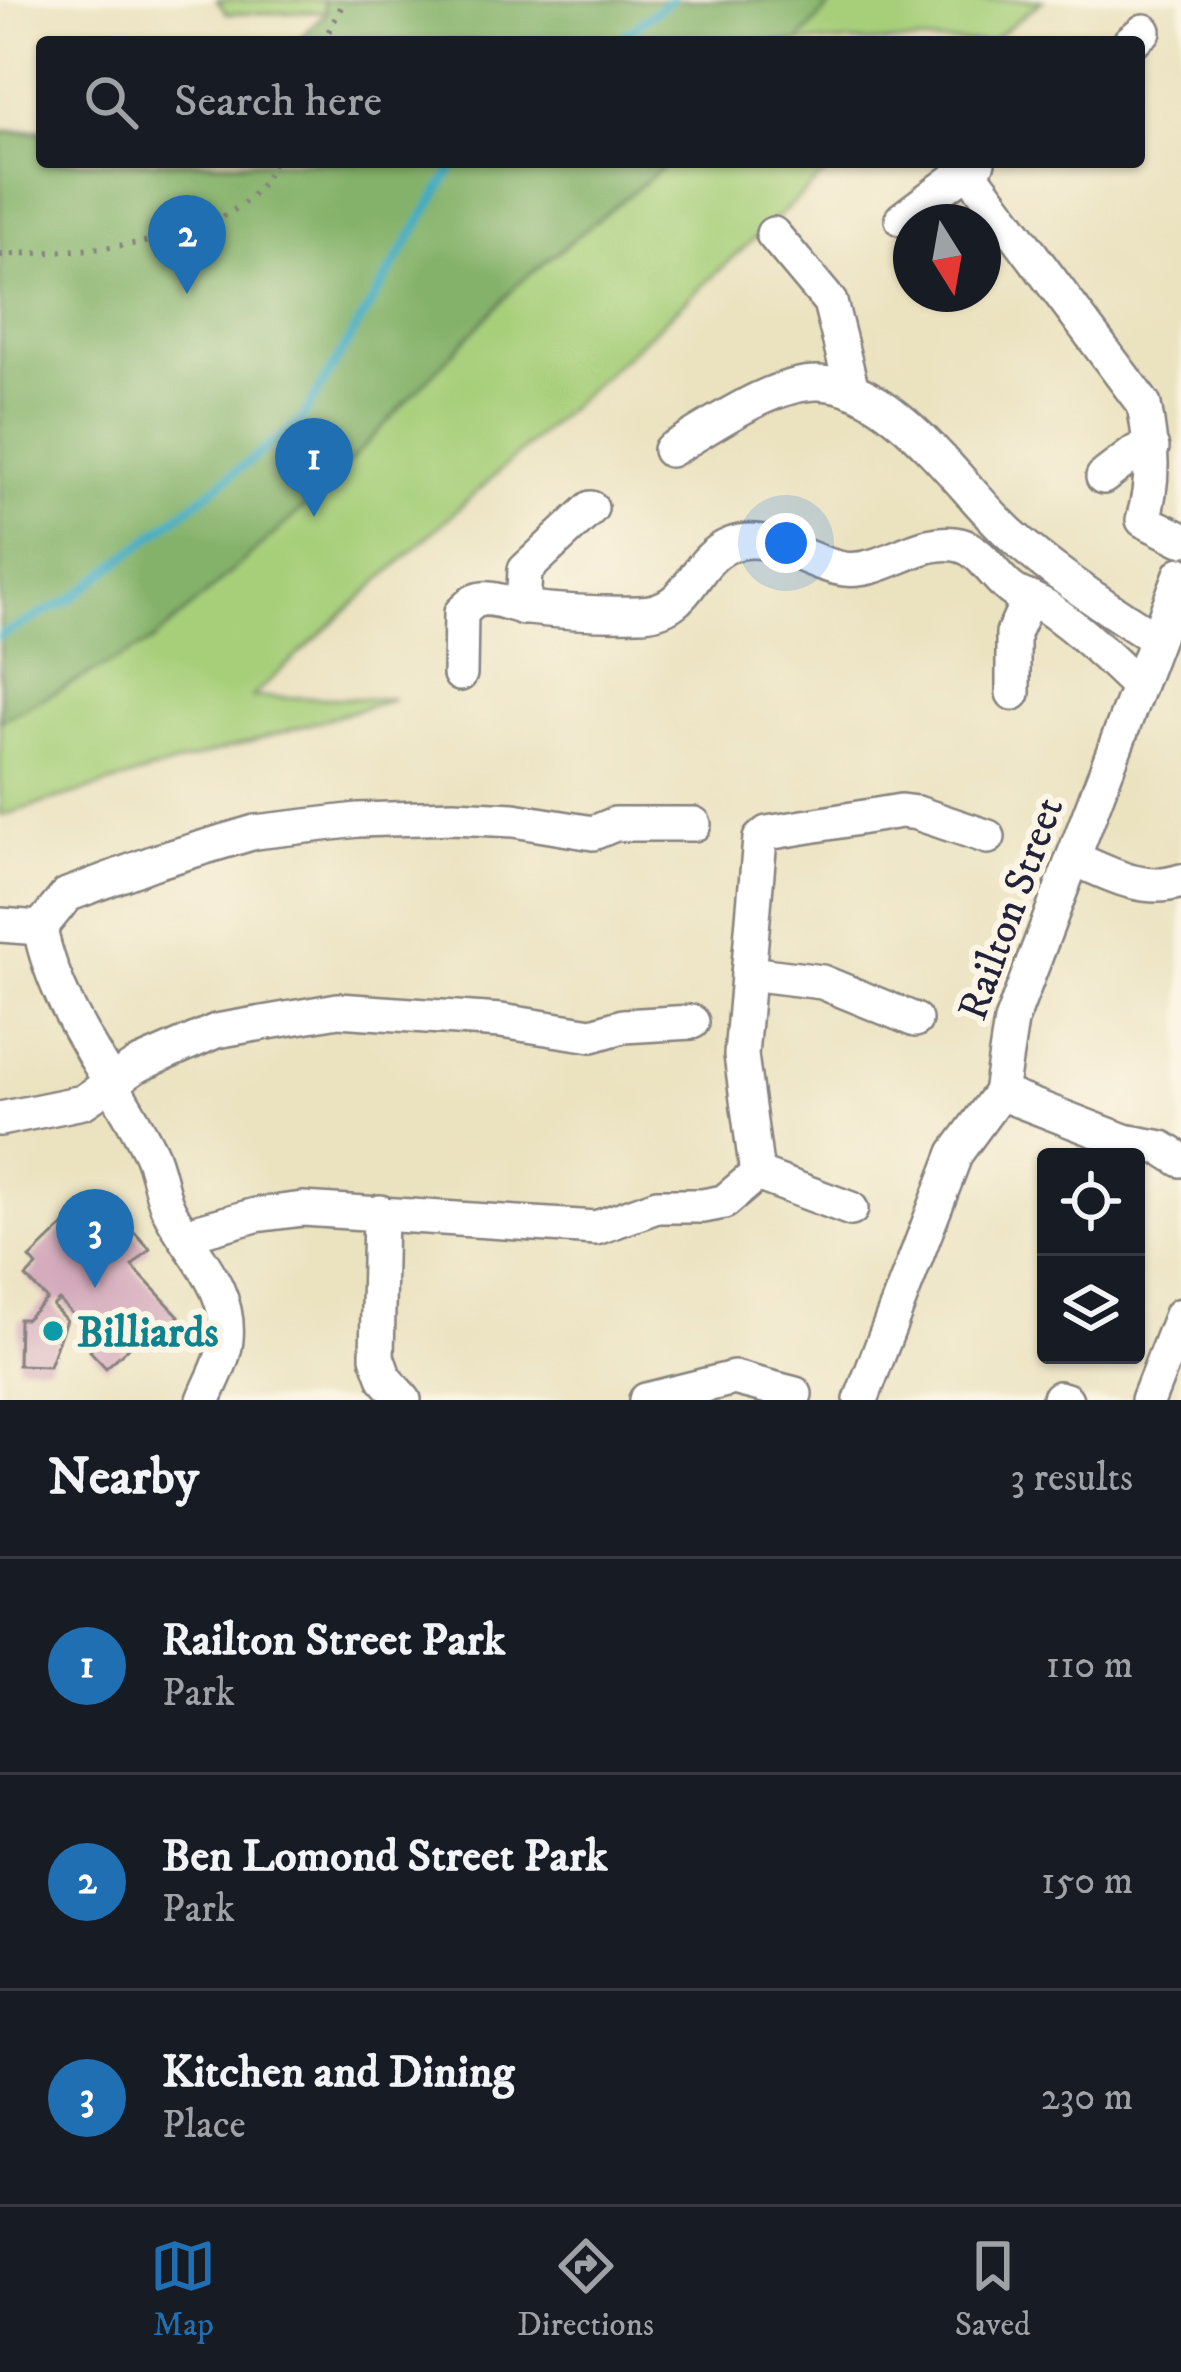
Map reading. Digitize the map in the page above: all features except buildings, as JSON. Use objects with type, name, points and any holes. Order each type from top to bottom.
[{"type":"street","points":[[922,204],[970,168]]},
{"type":"street","points":[[974,168],[1144,405],[1153,448],[1153,487],[1142,520],[1181,538]]},
{"type":"street","points":[[773,234],[830,302],[852,390]]},
{"type":"street","points":[[670,450],[766,395],[817,382],[852,390],[885,408],[1009,532],[1156,639]]},
{"type":"street","points":[[1103,477],[1136,452],[1153,448]]},
{"type":"street","points":[[523,608],[525,570],[591,508]]},
{"type":"street","points":[[460,674],[461,613],[474,601],[497,599],[523,608],[643,614],[666,609],[682,597],[710,559],[728,546],[745,542],[773,544],[845,569],[878,566],[929,546],[960,544],[983,559],[1012,590],[1046,606],[1138,686]]},
{"type":"street","name":"Railton Street","points":[[861,1400],[956,1153],[1000,1093],[1011,1021],[1178,592]]},
{"type":"street","points":[[1012,693],[1013,633],[1029,598]]},
{"type":"street","points":[[757,1174],[741,1055],[758,848],[767,833],[901,811],[988,837]]},
{"type":"street","points":[[40,928],[67,895],[254,832],[358,820],[453,817],[514,820],[592,833],[615,824],[694,824]]},
{"type":"street","points":[[1073,858],[1147,886],[1181,881]]},
{"type":"street","points":[[0,925],[40,928]]},
{"type":"street","points":[[40,928],[46,958],[152,1155],[166,1205],[210,1272],[223,1303],[226,1341],[204,1400]]},
{"type":"street","points":[[748,973],[821,982],[915,1020]]},
{"type":"street","points":[[0,1119],[83,1102],[136,1066],[216,1031],[338,1010],[501,1021],[592,1035],[622,1026],[692,1022]]},
{"type":"street","points":[[1000,1093],[1124,1141],[1162,1148],[1181,1160]]},
{"type":"street","points":[[757,1174],[851,1209]]},
{"type":"street","points":[[184,1235],[256,1215],[303,1209],[596,1228],[657,1206],[724,1202],[757,1174]]},
{"type":"street","points":[[380,1211],[377,1357],[385,1379],[404,1400]]},
{"type":"street","points":[[1148,1400],[1181,1315]]},
{"type":"street","points":[[646,1400],[734,1378],[795,1394]]},
{"type":"path","points":[[326,36],[345,0]]},
{"type":"path","points":[[0,255],[159,240],[205,226],[238,208],[271,168]]},
{"type":"green space","points":[[217,0],[1043,0],[998,36],[315,36],[325,12],[227,14]]},
{"type":"green space","points":[[322,0],[835,0],[803,36],[303,36],[326,12]]},
{"type":"green space","points":[[36,130],[36,168],[831,168],[252,697],[394,699],[0,816],[0,131]]},
{"type":"green space","points":[[36,132],[36,168],[662,168],[521,281],[317,496],[153,641],[0,721],[0,133]]},
{"type":"waterway","points":[[623,36],[671,0]]},
{"type":"waterway","points":[[0,636],[71,599],[300,422],[452,168]]},
{"type":"place","name":"Ben Lomond Street Park","points":[[187,294]]},
{"type":"place","name":"Railton Street Park","points":[[314,517]]},
{"type":"place","name":"Kitchen and Dining","points":[[95,1288]]},
{"type":"place","name":"Billiards","points":[[53,1331]]}]
